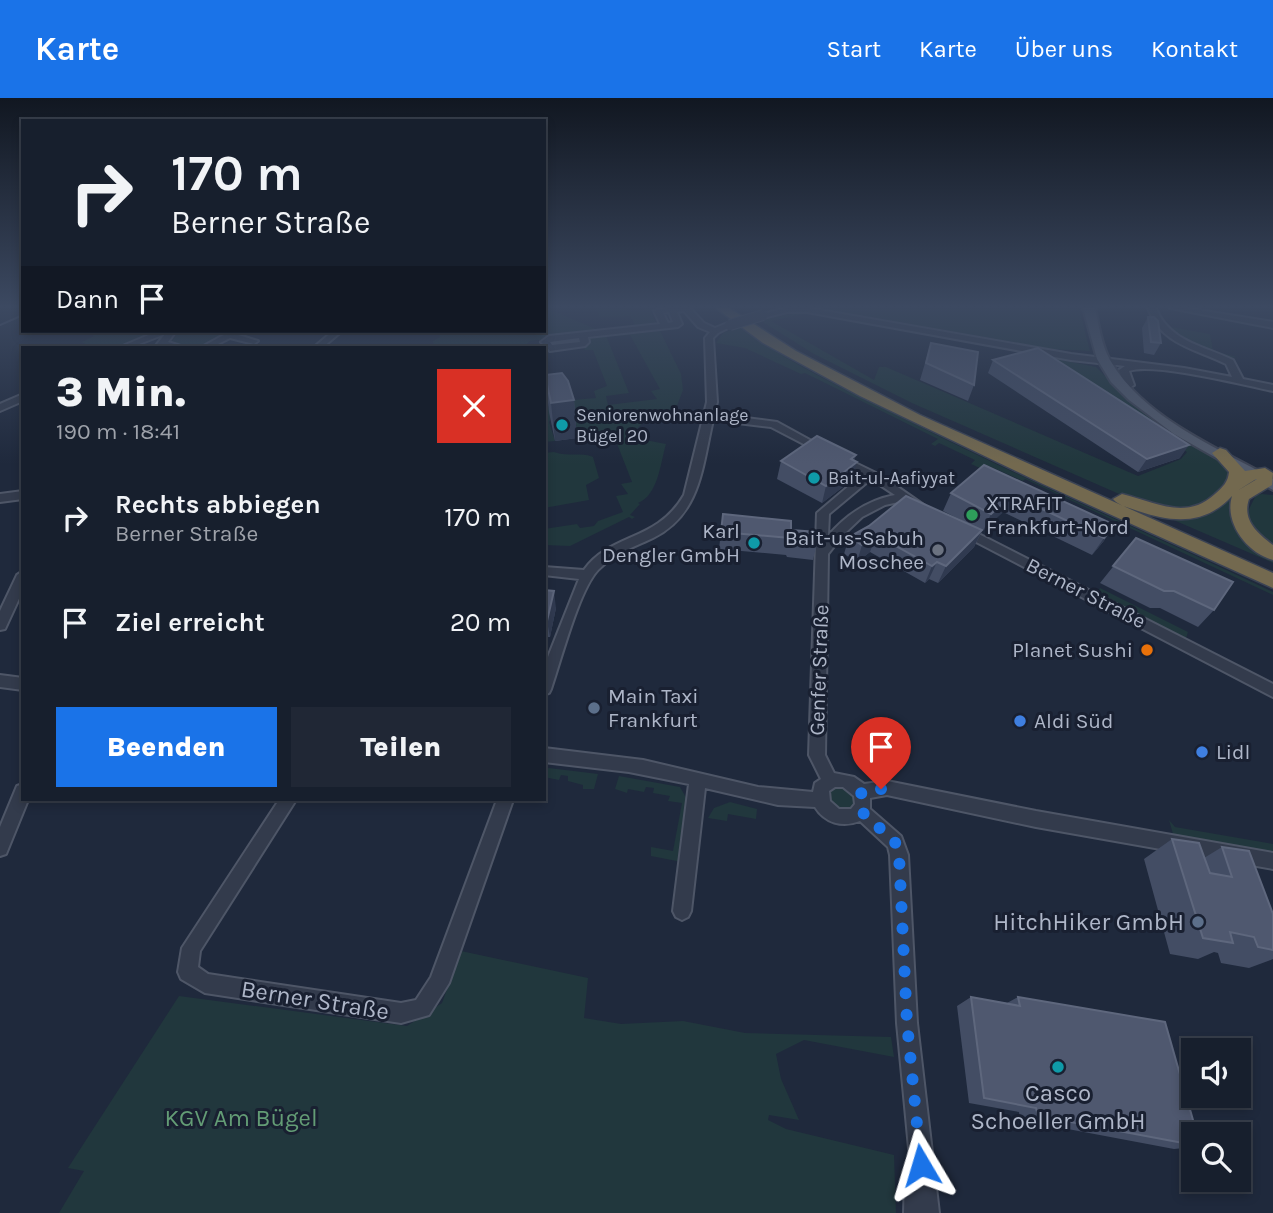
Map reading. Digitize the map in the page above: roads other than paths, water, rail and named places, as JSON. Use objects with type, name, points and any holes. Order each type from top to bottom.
[{"type":"highway","points":[[805,360],[855,388],[998,457],[1273,581]]},
{"type":"highway","points":[[818,360],[853,379],[1091,489],[1273,570]]},
{"type":"highway","points":[[1220,453],[1237,471],[1237,509],[1240,522],[1247,533],[1273,554]]},
{"type":"highway","points":[[1091,489],[1151,509],[1186,514],[1207,509],[1239,489],[1267,480]]},
{"type":"highway","points":[[1239,489],[1254,491],[1267,480]]},
{"type":"main road","points":[[1108,360],[1125,386],[1155,414],[1267,480]]},
{"type":"main road","points":[[1125,386],[1267,480]]},
{"type":"street","points":[[546,684],[592,568],[612,553],[656,533],[678,515],[690,495],[712,396],[709,360]]},
{"type":"street","points":[[1080,360],[1100,367],[1125,386]]},
{"type":"street","points":[[1117,360],[1184,371]]},
{"type":"street","points":[[1119,360],[1273,388]]},
{"type":"street","points":[[1226,360],[1230,362],[1239,382]]},
{"type":"street","points":[[1125,386],[1124,370],[1141,365]]},
{"type":"street","points":[[0,408],[21,398]]},
{"type":"street","name":"Berner Straße","points":[[708,416],[773,424],[870,474],[939,517],[1273,691]]},
{"type":"street","name":"Genfer Straße","points":[[830,780],[817,755],[823,513],[870,474]]},
{"type":"street","points":[[0,498],[21,495]]},
{"type":"street","points":[[822,555],[833,536],[879,501],[904,497]]},
{"type":"street","points":[[546,571],[587,575]]},
{"type":"street","points":[[0,625],[21,579]]},
{"type":"street","points":[[0,681],[21,684]]},
{"type":"street","points":[[546,755],[655,769],[767,797],[799,801],[820,799]]},
{"type":"street","points":[[682,911],[698,779]]},
{"type":"street","points":[[927,1213],[907,1023],[899,855],[895,842],[861,802],[844,780],[830,780],[821,788],[820,799],[830,813],[842,818],[856,815],[861,802],[887,788],[1059,823],[1273,861]]},
{"type":"street","points":[[0,848],[21,796]]},
{"type":"street","name":"Berner Straße","points":[[287,801],[191,948],[188,972],[205,983],[401,1013],[422,1008],[439,983],[505,801]]},
{"type":"street","points":[[916,1213],[917,1138]]},
{"type":"place","name":"Seniorenwohnanlage Bügel 20","points":[[562,425]]},
{"type":"place","name":"Bait-ul-Aafiyyat","points":[[814,478]]},
{"type":"place","name":"XTRAFIT Frankfurt-Nord","points":[[972,515]]},
{"type":"place","name":"Karl Dengler GmbH","points":[[754,543]]},
{"type":"place","name":"Bait-us-Sabuh Moschee","points":[[938,550]]},
{"type":"place","name":"Planet Sushi","points":[[1147,650]]},
{"type":"place","name":"Main Taxi Frankfurt","points":[[594,708]]},
{"type":"place","name":"Aldi Süd","points":[[1020,721]]},
{"type":"place","name":"Lidl","points":[[1202,752]]},
{"type":"place","name":"HitchHiker GmbH","points":[[1198,922]]},
{"type":"place","name":"Casco Schoeller GmbH","points":[[1058,1067]]},
{"type":"park label","name":"KGV Am Bügel","points":[[241,1118]]}]
